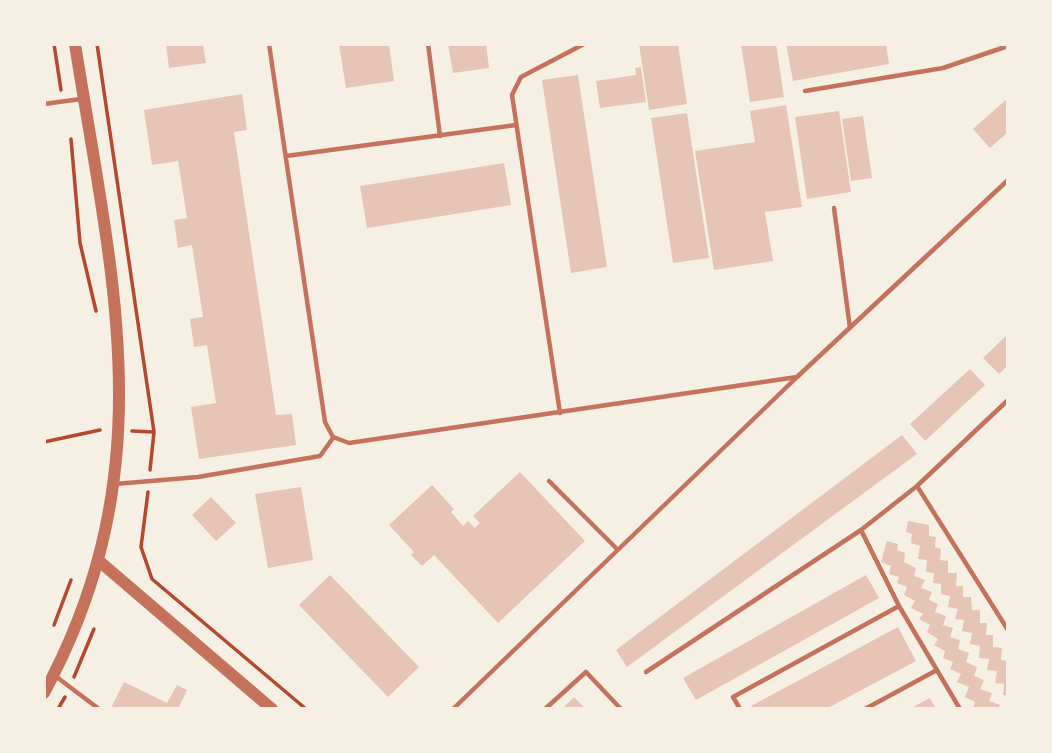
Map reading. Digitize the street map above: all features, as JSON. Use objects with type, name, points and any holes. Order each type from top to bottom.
[{"type":"street","points":[[44,693],[77,624],[99,561],[114,484],[120,431],[120,353],[114,277],[75,44]]},
{"type":"street","points":[[99,561],[272,709]]},
{"type":"lane","points":[[269,44],[325,422],[333,438],[349,443],[797,377]]},
{"type":"lane","points":[[428,44],[440,135]]},
{"type":"lane","points":[[560,413],[512,95],[521,77],[584,44]]},
{"type":"lane","points":[[805,91],[943,68],[1008,46]]},
{"type":"lane","points":[[44,104],[84,99]]},
{"type":"lane","points":[[286,156],[516,125]]},
{"type":"lane","points":[[453,709],[797,377],[1008,180]]},
{"type":"lane","points":[[834,208],[850,328]]},
{"type":"lane","points":[[646,672],[861,530],[917,486],[1008,400]]},
{"type":"lane","points":[[114,484],[198,477],[320,456],[333,438]]},
{"type":"lane","points":[[549,481],[618,550]]},
{"type":"lane","points":[[917,486],[1008,630]]},
{"type":"lane","points":[[861,530],[899,606],[960,709]]},
{"type":"lane","points":[[740,709],[733,696],[899,606]]},
{"type":"lane","points":[[865,709],[937,670]]},
{"type":"lane","points":[[545,709],[586,672],[621,709]]},
{"type":"lane","points":[[54,674],[99,709]]},
{"type":"path","points":[[97,44],[154,432],[141,547],[152,579],[306,709]]},
{"type":"path","points":[[71,132],[80,243],[97,315]]},
{"type":"path","points":[[100,443],[102,419]]},
{"type":"path","points":[[51,631],[72,576]]},
{"type":"path","points":[[58,709],[87,650],[95,625]]},
{"type":"building","points":[[166,44],[203,44],[206,63],[169,68]]},
{"type":"building","points":[[339,44],[389,44],[394,81],[346,88]]},
{"type":"building","points":[[448,44],[486,44],[489,68],[453,73]]},
{"type":"building","points":[[639,44],[678,44],[687,104],[649,110]]},
{"type":"building","points":[[741,44],[776,44],[784,97],[750,102]]},
{"type":"building","points":[[786,44],[886,44],[889,64],[793,81]]},
{"type":"building","points":[[641,67],[646,102],[600,108],[596,81],[636,75],[635,68]]},
{"type":"building","points":[[578,75],[607,267],[571,273],[542,80]]},
{"type":"building","points":[[242,94],[247,130],[234,132],[276,415],[292,414],[296,445],[199,459],[191,407],[216,403],[207,345],[194,347],[190,319],[203,317],[192,245],[178,248],[174,220],[187,218],[178,161],[152,165],[144,110]]},
{"type":"building","points":[[1008,98],[1008,132],[990,148],[973,129]]},
{"type":"building","points":[[786,105],[802,207],[765,212],[773,261],[714,270],[695,151],[755,142],[750,111]]},
{"type":"building","points":[[839,111],[851,192],[807,199],[795,117]]},
{"type":"building","points":[[687,113],[709,258],[673,263],[651,118]]},
{"type":"building","points":[[863,116],[872,178],[851,181],[842,119]]},
{"type":"building","points":[[504,163],[511,205],[367,228],[360,186]]},
{"type":"building","points":[[1008,334],[1008,365],[999,374],[983,358]]},
{"type":"building","points":[[970,369],[985,385],[925,441],[910,424]]},
{"type":"building","points":[[902,435],[917,454],[627,667],[616,650]]},
{"type":"building","points":[[520,472],[585,541],[498,623],[434,555],[422,566],[411,555],[414,552],[389,525],[432,485],[454,509],[451,512],[463,526],[468,521],[475,528],[480,523],[473,516]]},
{"type":"building","points":[[301,487],[313,560],[268,568],[255,494]]},
{"type":"building","points":[[211,497],[236,523],[216,541],[192,515]]},
{"type":"building","points":[[908,521],[929,525],[929,536],[936,537],[935,547],[941,549],[940,560],[948,561],[948,573],[957,573],[956,586],[963,586],[963,597],[971,597],[972,610],[980,610],[980,623],[987,623],[986,635],[993,635],[993,647],[1002,648],[1001,660],[1008,661],[1008,696],[1003,695],[1004,684],[995,683],[997,671],[987,670],[989,659],[979,658],[980,646],[970,644],[972,633],[962,631],[964,620],[955,619],[958,609],[948,607],[950,596],[941,594],[941,584],[933,583],[934,573],[926,572],[927,560],[918,559],[920,546],[911,543],[912,534],[906,532]]},
{"type":"building","points":[[887,541],[898,544],[897,550],[905,553],[904,562],[916,568],[914,576],[925,580],[921,588],[932,592],[929,600],[938,604],[935,612],[946,616],[943,625],[953,628],[950,637],[960,640],[958,649],[969,653],[966,662],[977,667],[974,676],[984,680],[980,689],[992,693],[989,701],[1000,705],[998,709],[973,709],[975,702],[965,697],[969,687],[957,682],[961,674],[950,669],[953,662],[943,658],[945,651],[934,645],[938,639],[927,632],[930,625],[919,619],[923,614],[911,608],[915,601],[904,595],[907,587],[897,583],[899,577],[889,574],[891,566],[881,562]]},
{"type":"building","points":[[330,575],[419,667],[388,697],[299,605]]},
{"type":"building","points":[[866,575],[879,598],[696,700],[683,678]]},
{"type":"building","points":[[898,627],[916,661],[826,709],[753,709],[751,706]]},
{"type":"building","points":[[124,682],[167,703],[177,685],[187,690],[178,709],[111,708]]},
{"type":"building","points":[[574,697],[586,709],[562,709]]},
{"type":"building","points":[[930,698],[936,709],[909,709]]}]
